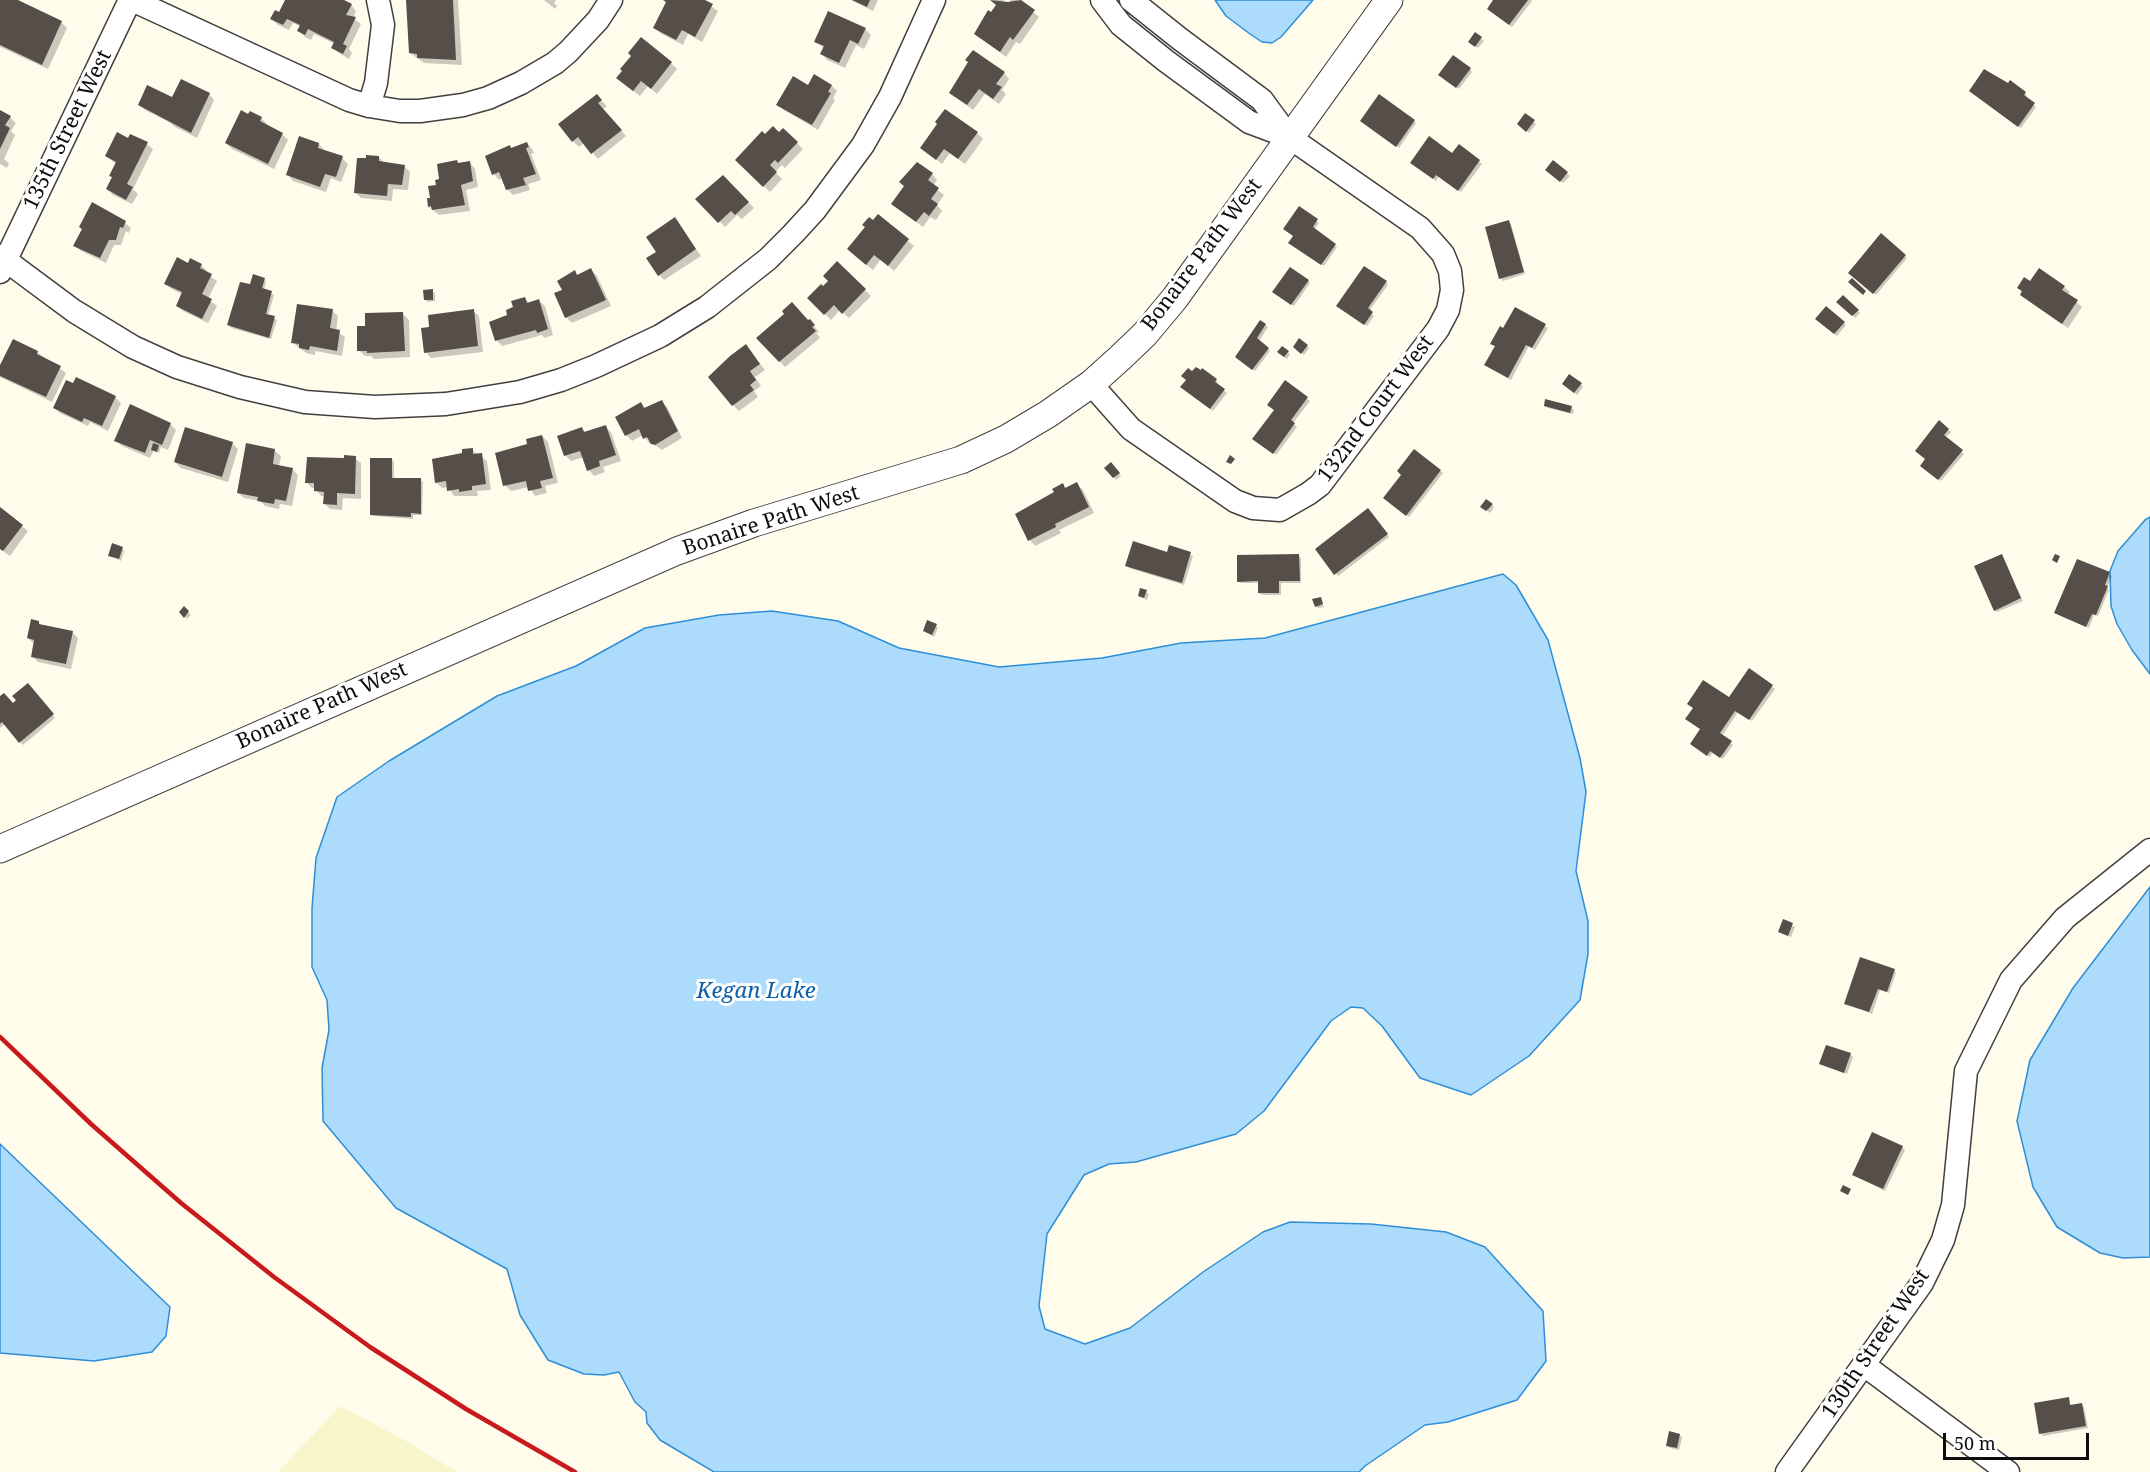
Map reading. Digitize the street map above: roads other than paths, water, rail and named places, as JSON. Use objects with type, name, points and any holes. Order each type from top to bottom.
[{"type":"street","points":[[131,0],[314,86],[369,106],[400,111],[443,109],[488,98],[521,83],[555,63],[568,52],[590,29],[611,0]]},
{"type":"street","name":"135th Street West","points":[[2,262],[131,0]]},
{"type":"street","points":[[369,106],[376,83],[383,25],[378,0]]},
{"type":"street","points":[[2,262],[74,311],[133,346],[177,367],[240,387],[305,402],[375,407],[446,404],[520,392],[561,380],[660,336],[707,307],[776,251],[832,188],[874,127],[934,0]]},
{"type":"street","points":[[1102,0],[1121,25],[1249,122],[1289,137]]},
{"type":"street","points":[[1131,0],[1262,100],[1289,137]]},
{"type":"street","name":"Bonaire Path West","points":[[0,849],[667,555],[754,523],[961,460],[1006,439],[1048,414],[1091,384],[1145,334],[1175,298],[1389,0]]},
{"type":"street","name":"132nd Court West","points":[[1091,384],[1131,429],[1235,501],[1268,511],[1280,510],[1320,485],[1438,329],[1448,310],[1452,290],[1450,271],[1443,254],[1420,228],[1289,137]]},
{"type":"street","name":"130th Street West","points":[[1787,1472],[1922,1283],[1943,1240],[1953,1205],[1966,1071],[2011,980],[2065,918],[2150,850]]},
{"type":"street","points":[[1864,1365],[2008,1472]]},
{"type":"water","points":[[1215,0],[1313,0],[1281,37],[1272,43],[1262,42],[1226,16]]},
{"type":"water","points":[[2150,517],[2150,674],[2132,650],[2117,624],[2111,606],[2110,571],[2118,551]]},
{"type":"water","name":"Kegan Lake","points":[[1503,574],[1516,585],[1548,640],[1580,758],[1586,792],[1576,871],[1588,921],[1588,954],[1580,1000],[1529,1056],[1471,1095],[1420,1078],[1382,1026],[1363,1008],[1351,1007],[1331,1021],[1264,1111],[1236,1134],[1136,1162],[1109,1164],[1084,1175],[1047,1234],[1039,1306],[1045,1329],[1085,1344],[1130,1328],[1203,1272],[1263,1232],[1290,1222],[1371,1224],[1446,1232],[1485,1247],[1543,1311],[1546,1361],[1517,1400],[1448,1422],[1425,1425],[1359,1472],[714,1472],[660,1440],[647,1423],[646,1412],[635,1402],[619,1372],[604,1375],[584,1374],[548,1360],[520,1315],[507,1269],[396,1208],[323,1121],[322,1068],[329,1030],[327,1000],[312,967],[312,908],[316,858],[337,797],[389,761],[497,696],[576,666],[645,628],[719,615],[772,611],[838,621],[899,648],[999,667],[1102,658],[1181,643],[1265,638]]},
{"type":"water","points":[[2150,887],[2150,1257],[2123,1258],[2100,1253],[2057,1227],[2033,1187],[2017,1121],[2030,1060],[2073,988]]},
{"type":"water","points":[[0,1144],[170,1307],[166,1336],[152,1352],[94,1361],[0,1353]]},
{"type":"railway","points":[[0,1037],[91,1124],[181,1203],[274,1277],[370,1347],[466,1409],[575,1472]]}]
